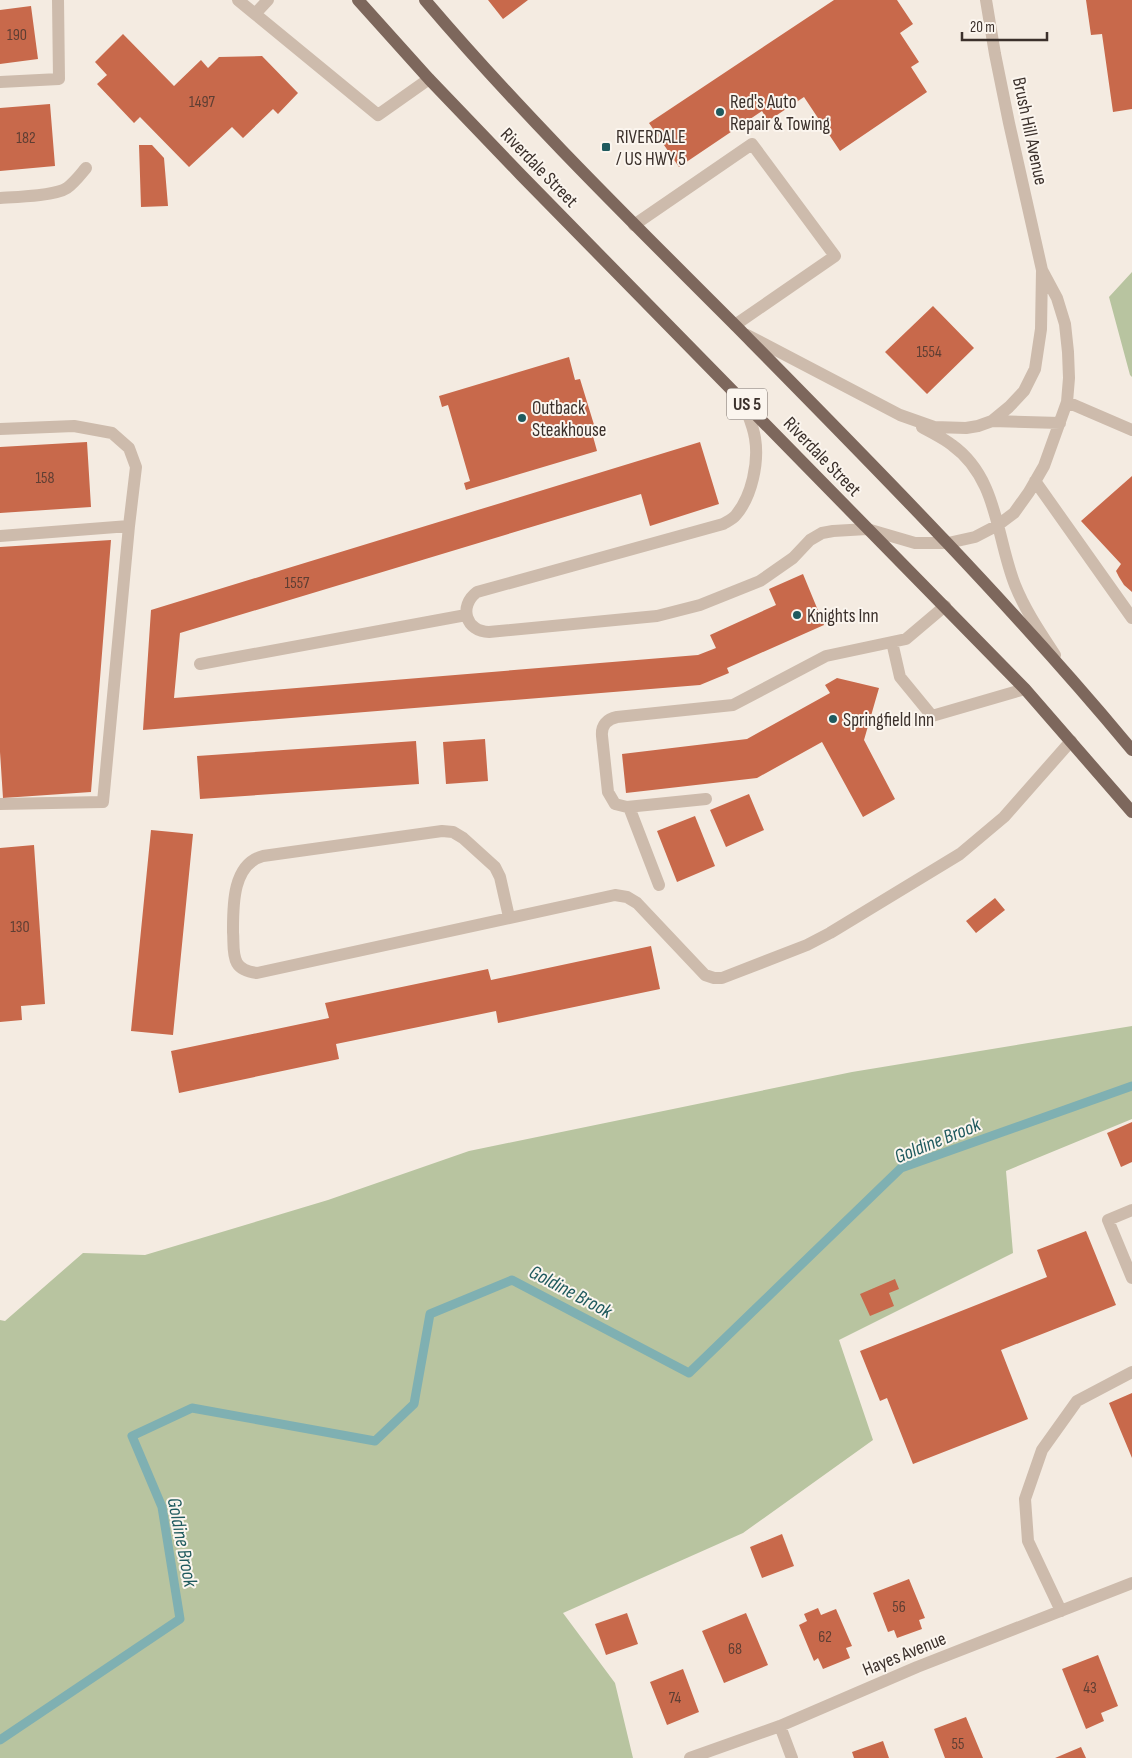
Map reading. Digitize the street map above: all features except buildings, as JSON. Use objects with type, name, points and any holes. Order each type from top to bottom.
[{"type":"main road","name":"Riverdale Street","points":[[425,0],[477,59],[634,225],[739,329],[1007,605],[1132,749]]},
{"type":"main road","name":"Riverdale Street","points":[[359,2],[428,79],[582,238],[945,606],[1024,689],[1132,812]]},
{"type":"street","points":[[0,82],[59,79],[58,0]]},
{"type":"street","points":[[238,0],[378,115],[428,79]]},
{"type":"street","points":[[256,14],[268,0]]},
{"type":"street","name":"Brush Hill Avenue","points":[[900,415],[934,427],[956,429],[978,426],[992,421],[1018,399],[1035,369],[1041,329],[1042,270],[1009,123],[986,0]]},
{"type":"street","points":[[634,225],[752,144],[835,256],[739,329]]},
{"type":"street","points":[[0,198],[55,192],[65,189],[86,168]]},
{"type":"street","name":"Brush Hill Avenue","points":[[466,615],[474,628],[484,632],[657,616],[724,597],[760,581],[779,569],[810,540],[822,533],[867,529],[915,543],[948,543],[975,537],[998,525],[1014,513],[1044,466],[1067,402],[1069,378],[1065,324],[1057,298],[1042,270]]},
{"type":"street","name":"Brush Hill Avenue","points":[[739,329],[952,445],[973,465],[983,479],[998,525],[1006,561],[1026,611],[1067,673]]},
{"type":"street","points":[[200,664],[466,615],[469,600],[472,596],[482,591],[723,524],[735,517],[744,502],[750,486],[756,453],[755,436],[742,399]]},
{"type":"street","points":[[1067,402],[1132,430]]},
{"type":"street","name":"Brush Hill Avenue","points":[[992,421],[1060,423]]},
{"type":"street","points":[[0,429],[74,426],[112,433],[129,448],[136,467],[103,802],[0,804]]},
{"type":"street","points":[[1035,482],[1132,618]]},
{"type":"street","points":[[0,536],[129,526]]},
{"type":"street","points":[[706,799],[629,807],[615,804],[608,792],[601,731],[608,720],[617,716],[733,705],[826,656],[911,636],[945,606]]},
{"type":"street","points":[[892,642],[900,677],[932,716],[1024,689]]},
{"type":"street","points":[[508,917],[500,877],[495,867],[463,838],[453,832],[442,831],[254,858],[244,868],[234,896],[234,955],[242,968],[257,973],[615,895],[626,897],[641,907],[678,948],[705,974],[714,978],[732,976],[807,946],[960,854],[1004,817],[1071,741]]},
{"type":"street","points":[[629,807],[660,884]]},
{"type":"street","points":[[1132,1210],[1108,1220],[1132,1278]]},
{"type":"street","points":[[1061,1611],[1028,1541],[1025,1499],[1042,1450],[1077,1401],[1132,1372]]},
{"type":"street","name":"Hayes Avenue","points":[[690,1758],[780,1726],[917,1667],[1132,1583]]},
{"type":"street","points":[[780,1726],[792,1758]]},
{"type":"green space","points":[[1132,272],[1132,377],[1109,297]]},
{"type":"green space","points":[[1132,1026],[1132,1119],[1006,1171],[1013,1253],[839,1340],[873,1440],[743,1533],[563,1613],[615,1683],[633,1758],[0,1758],[0,1320],[5,1321],[83,1253],[145,1255],[328,1200],[469,1151],[852,1072]]},
{"type":"waterway","name":"Goldine Brook","points":[[0,1740],[180,1619],[162,1507],[132,1436],[192,1408],[375,1441],[414,1404],[430,1314],[512,1280],[689,1373],[901,1168],[1132,1086]]},
{"type":"place","name":"Red's Auto Repair & Towing","points":[[720,112]]},
{"type":"place","name":"RIVERDALE / US HWY 5","points":[[606,147]]},
{"type":"place","name":"Outback Steakhouse","points":[[522,418]]},
{"type":"place","name":"Knights Inn","points":[[797,615]]},
{"type":"place","name":"Springfield Inn","points":[[833,719]]}]
